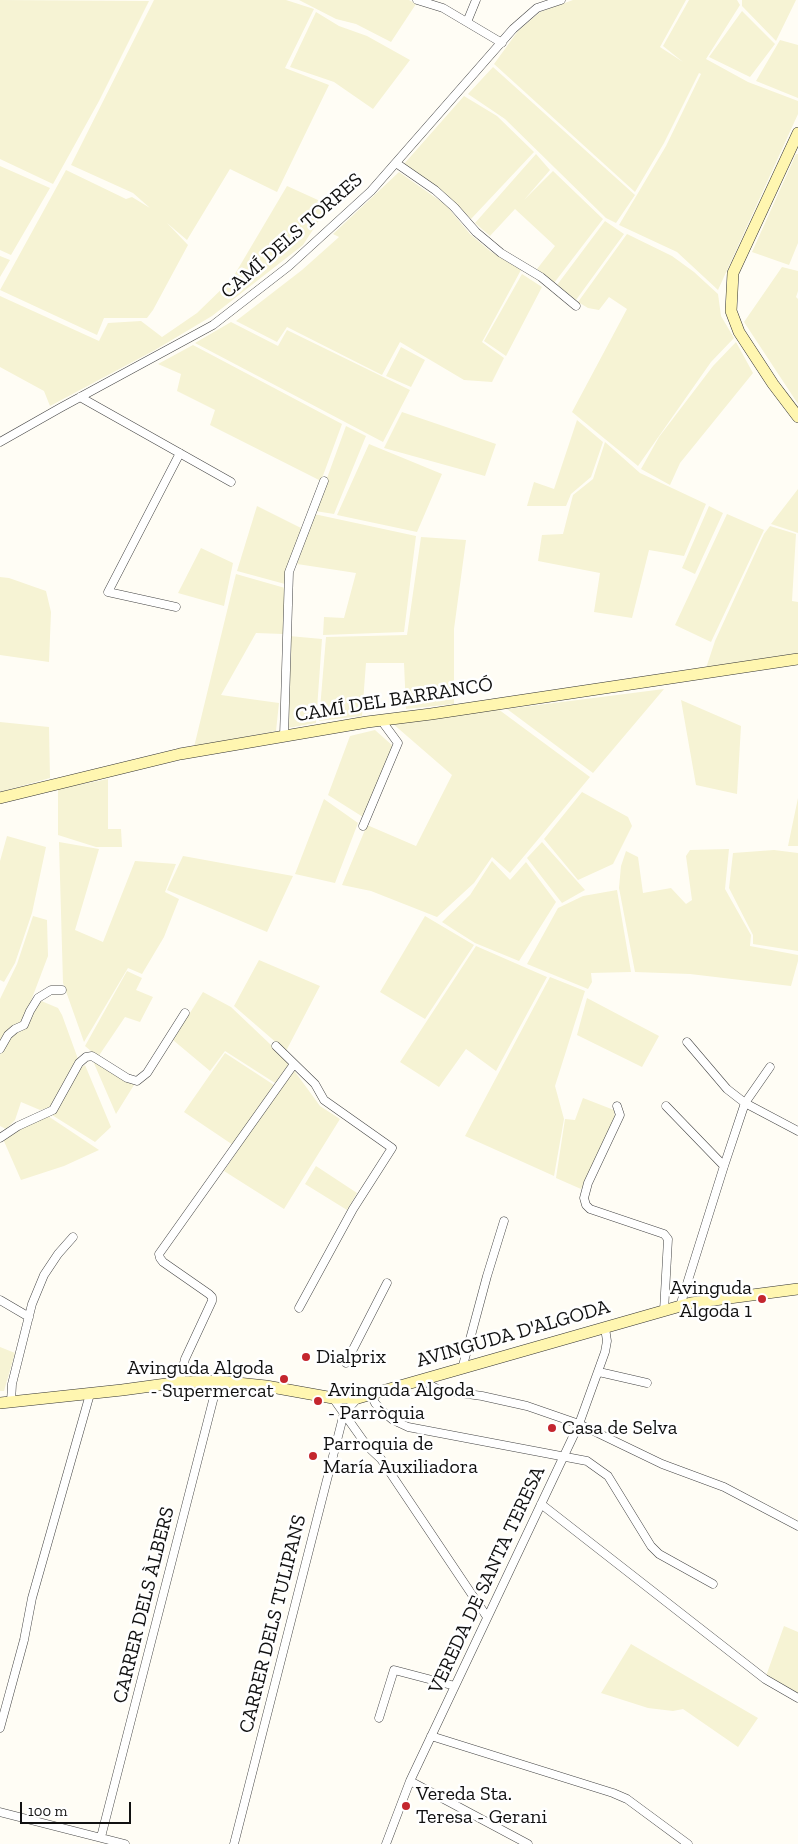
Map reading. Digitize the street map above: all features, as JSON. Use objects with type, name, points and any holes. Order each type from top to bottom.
[{"type":"street","points":[[417,0],[443,8],[502,43]]},
{"type":"street","points":[[467,22],[476,0]]},
{"type":"street","name":"CAMÍ DELS TORRES","points":[[0,442],[213,325],[289,266],[371,191],[513,30],[536,8],[561,0]]},
{"type":"street","points":[[798,133],[795,150],[733,273],[731,311],[738,332],[798,417]]},
{"type":"street","points":[[396,163],[454,207],[476,232],[501,253],[541,277],[576,306]]},
{"type":"street","points":[[80,397],[231,482]]},
{"type":"street","points":[[176,607],[108,592],[180,453]]},
{"type":"street","points":[[284,736],[289,572],[324,481]]},
{"type":"street","name":"CAMÍ DEL BARRANCÓ","points":[[0,798],[180,754],[380,720],[798,659]]},
{"type":"street","points":[[363,826],[398,743],[380,720]]},
{"type":"street","points":[[0,1049],[8,1035],[24,1025],[38,998],[51,990],[62,990]]},
{"type":"street","points":[[0,1138],[18,1126],[53,1110],[79,1063],[86,1057],[92,1056],[127,1078],[138,1080],[147,1073],[185,1012]]},
{"type":"street","points":[[687,1042],[727,1089],[746,1103],[793,1130],[798,1130]]},
{"type":"street","points":[[276,1046],[315,1084],[324,1100],[392,1148],[353,1209],[299,1308]]},
{"type":"street","points":[[181,1382],[185,1359],[212,1301],[212,1297],[163,1262],[159,1254],[294,1064]]},
{"type":"street","points":[[680,1306],[746,1103],[770,1067]]},
{"type":"street","points":[[617,1106],[620,1115],[588,1183],[584,1198],[586,1205],[590,1209],[664,1234],[668,1239],[664,1311]]},
{"type":"street","points":[[666,1106],[724,1166]]},
{"type":"street","points":[[462,1368],[486,1276],[504,1221]]},
{"type":"street","points":[[6,1402],[29,1317],[44,1275],[58,1254],[73,1237]]},
{"type":"street","points":[[346,1363],[387,1282]]},
{"type":"street","name":"AVINGUDA D'ALGODA","points":[[6,1402],[90,1394],[181,1382],[218,1381],[266,1386],[333,1398],[358,1398],[680,1306],[715,1299],[798,1289]]},
{"type":"street","points":[[0,1300],[29,1317]]},
{"type":"street","name":"VEREDA DE SANTA TERESA","points":[[386,1844],[410,1781],[579,1424],[605,1352],[605,1328]]},
{"type":"street","points":[[599,1372],[647,1383]]},
{"type":"street","points":[[425,1379],[430,1385],[439,1390],[482,1396],[527,1406],[579,1424],[662,1464],[724,1486],[798,1526]]},
{"type":"street","name":"CARRER DELS ÀLBERS","points":[[101,1837],[218,1381]]},
{"type":"street","points":[[0,1728],[24,1640],[32,1598],[90,1394]]},
{"type":"street","points":[[371,1394],[375,1403],[382,1411],[393,1420],[408,1427],[564,1455],[587,1461],[608,1476],[651,1546],[667,1560],[712,1584]]},
{"type":"street","points":[[333,1398],[367,1446],[381,1459],[487,1617]]},
{"type":"street","name":"CARRER DELS TULIPANS","points":[[234,1844],[344,1413],[358,1398]]},
{"type":"street","points":[[541,1504],[765,1679],[798,1698]]},
{"type":"street","points":[[379,1718],[394,1670],[455,1686]]},
{"type":"street","points":[[431,1736],[613,1793],[627,1799],[688,1844]]},
{"type":"street","points":[[410,1781],[528,1844]]},
{"type":"street","points":[[0,1812],[125,1844]]},
{"type":"shaded area","points":[[0,0],[149,1],[99,101],[53,184],[0,159]]},
{"type":"shaded area","points":[[154,0],[286,0],[314,9],[285,68],[329,85],[277,192],[230,169],[187,240],[167,223],[188,245],[147,318],[104,318],[97,335],[0,290],[66,170],[126,199],[132,197],[150,208],[133,193],[71,165]]},
{"type":"shaded area","points":[[299,0],[409,0],[416,4],[391,42],[356,24],[336,19]]},
{"type":"shaded area","points":[[573,0],[686,0],[660,47],[683,62],[663,46],[689,0],[737,0],[740,5],[706,59],[748,82],[798,101],[798,114],[718,290],[677,252],[619,225],[666,146],[701,74],[699,73],[664,143],[635,192],[494,64],[518,31],[540,12]]},
{"type":"shaded area","points":[[742,0],[796,0],[776,41],[742,6]]},
{"type":"shaded area","points":[[742,11],[775,44],[750,77],[709,57]]},
{"type":"shaded area","points":[[316,12],[339,26],[367,36],[410,60],[373,109],[334,82],[290,67]]},
{"type":"shaded area","points":[[780,40],[798,45],[798,98],[756,81]]},
{"type":"shaded area","points":[[493,67],[635,195],[616,223],[606,218],[505,119],[468,94]]},
{"type":"shaded area","points":[[464,96],[497,116],[534,152],[471,219],[445,193],[404,164]]},
{"type":"shaded area","points":[[536,154],[550,170],[524,200],[553,171],[603,219],[554,283],[537,269],[555,246],[515,209],[490,236],[475,223]]},
{"type":"shaded area","points":[[796,154],[798,154],[798,243],[789,265],[752,252]]},
{"type":"shaded area","points":[[0,166],[50,188],[11,255],[0,250]]},
{"type":"shaded area","points":[[399,172],[446,205],[470,234],[490,251],[521,270],[482,342],[504,358],[492,382],[464,380],[400,342],[382,375],[287,327],[277,342],[236,321],[302,270],[339,237],[333,234]]},
{"type":"shaded area","points":[[287,186],[329,205],[303,245],[212,316],[155,350],[50,406],[44,391],[0,367],[0,296],[99,341],[108,323],[141,321],[162,337],[197,313],[232,279]]},
{"type":"shaded area","points":[[605,221],[624,234],[576,300],[557,285]]},
{"type":"shaded area","points":[[627,234],[672,256],[694,272],[718,294],[721,316],[734,338],[711,362],[638,466],[572,412],[627,309],[609,297],[599,310],[588,308],[578,302]]},
{"type":"shaded area","points":[[0,256],[10,260],[0,277]]},
{"type":"shaded area","points":[[782,267],[798,271],[798,291],[796,297],[798,299],[798,404],[744,322]]},
{"type":"shaded area","points":[[522,274],[542,287],[506,356],[484,341]]},
{"type":"shaded area","points":[[231,322],[278,346],[287,330],[410,390],[383,442],[195,343]]},
{"type":"shaded area","points":[[736,342],[753,373],[680,463],[670,485],[641,469],[659,437],[713,366]]},
{"type":"shaded area","points":[[193,345],[342,424],[321,481],[210,425],[215,410],[177,391],[181,374],[158,364]]},
{"type":"shaded area","points":[[401,347],[425,360],[411,387],[386,376]]},
{"type":"shaded area","points":[[402,412],[496,444],[485,476],[384,448]]},
{"type":"shaded area","points":[[577,420],[603,442],[591,477],[571,494],[566,506],[527,506],[534,482],[554,489]]},
{"type":"shaded area","points":[[346,426],[366,436],[334,514],[315,511]]},
{"type":"shaded area","points":[[605,442],[640,473],[706,504],[684,556],[649,550],[632,618],[594,612],[600,573],[538,561],[542,535],[563,534],[573,495],[593,479]]},
{"type":"shaded area","points":[[369,444],[442,474],[417,532],[337,515]]},
{"type":"shaded area","points":[[798,489],[798,533],[771,524]]},
{"type":"shaded area","points":[[257,506],[301,528],[285,584],[237,571]]},
{"type":"shaded area","points":[[709,506],[723,513],[695,574],[682,568]]},
{"type":"shaded area","points":[[314,514],[416,536],[404,632],[323,635],[324,617],[344,618],[356,573],[297,564]]},
{"type":"shaded area","points":[[727,514],[764,530],[711,642],[675,625]]},
{"type":"shaded area","points":[[770,526],[796,534],[792,601],[798,602],[798,653],[706,668],[715,641],[764,534]]},
{"type":"shaded area","points":[[421,537],[466,540],[454,629],[454,704],[406,709],[404,663],[366,663],[362,716],[319,721],[326,637],[407,635]]},
{"type":"shaded area","points":[[201,548],[233,563],[224,606],[178,593]]},
{"type":"shaded area","points":[[236,574],[285,588],[283,634],[256,633],[221,695],[279,703],[276,731],[194,747]]},
{"type":"shaded area","points":[[0,577],[9,578],[46,591],[51,612],[49,662],[0,655]]},
{"type":"shaded area","points":[[289,636],[322,639],[316,723],[288,728]]},
{"type":"shaded area","points":[[664,689],[593,773],[507,709]]},
{"type":"shaded area","points":[[681,700],[741,726],[737,794],[696,785]]},
{"type":"shaded area","points":[[498,709],[590,777],[510,873],[492,857],[474,883],[437,917],[371,891],[342,885],[367,825],[416,846],[452,775],[392,723]]},
{"type":"shaded area","points":[[0,722],[49,727],[50,778],[0,792]]},
{"type":"shaded area","points":[[375,730],[393,746],[363,817],[328,795],[350,736]]},
{"type":"shaded area","points":[[108,779],[108,829],[121,829],[122,847],[96,847],[58,835],[58,789]]},
{"type":"shaded area","points":[[582,792],[628,817],[632,826],[613,864],[578,880],[544,839]]},
{"type":"shaded area","points":[[798,798],[798,846],[788,846]]},
{"type":"shaded area","points":[[324,799],[358,823],[335,883],[295,874]]},
{"type":"shaded area","points":[[7,836],[46,847],[32,913],[15,963],[4,982],[0,980],[0,861]]},
{"type":"shaded area","points":[[59,842],[99,849],[75,930],[103,942],[135,861],[176,864],[165,892],[179,899],[164,937],[142,974],[128,968],[84,1042],[63,983]]},
{"type":"shaded area","points":[[542,842],[585,890],[562,903],[527,858]]},
{"type":"shaded area","points":[[729,849],[725,889],[751,935],[750,946],[798,955],[791,986],[690,974],[635,972],[619,888],[621,866],[626,851],[638,857],[643,893],[671,888],[686,904],[692,900],[686,856],[690,850]]},
{"type":"shaded area","points":[[774,850],[798,853],[798,951],[753,944],[753,935],[729,888],[733,853]]},
{"type":"shaded area","points":[[183,856],[293,876],[267,932],[167,890]]},
{"type":"shaded area","points":[[492,861],[510,880],[526,862],[556,902],[519,961],[475,943],[442,922],[470,895]]},
{"type":"shaded area","points":[[617,890],[631,972],[591,973],[592,982],[588,989],[527,964],[558,908],[583,896]]},
{"type":"shaded area","points":[[33,916],[47,920],[48,956],[23,1022],[0,1044],[0,999],[17,964]]},
{"type":"shaded area","points":[[425,916],[474,945],[425,1019],[380,992]]},
{"type":"shaded area","points":[[476,946],[547,977],[496,1071],[466,1049],[439,1087],[400,1062]]},
{"type":"shaded area","points":[[259,960],[320,986],[286,1051],[234,1006]]},
{"type":"shaded area","points":[[127,971],[142,978],[136,990],[153,997],[140,1022],[125,1017],[98,1057],[85,1046]]},
{"type":"shaded area","points":[[550,977],[585,991],[555,1086],[564,1119],[554,1176],[465,1136]]},
{"type":"shaded area","points":[[203,992],[231,1007],[290,1063],[275,1083],[225,1051],[210,1071],[173,1040]]},
{"type":"shaded area","points":[[587,998],[659,1036],[642,1067],[577,1035]]},
{"type":"shaded area","points":[[39,1000],[58,1008],[78,1059],[51,1107],[40,1110],[21,1102],[15,1120],[6,1129],[0,1126],[0,1055],[10,1036],[23,1030]]},
{"type":"shaded area","points":[[225,1053],[274,1085],[233,1145],[184,1112]]},
{"type":"shaded area","points":[[93,1061],[134,1085],[116,1114]]},
{"type":"shaded area","points":[[85,1065],[111,1127],[95,1142],[52,1115],[55,1113],[80,1068]]},
{"type":"shaded area","points":[[293,1069],[320,1106],[340,1119],[284,1209],[224,1171]]},
{"type":"shaded area","points":[[583,1098],[614,1110],[615,1117],[581,1189],[556,1178],[565,1119],[575,1120]]},
{"type":"shaded area","points":[[48,1116],[99,1150],[64,1166],[21,1180],[3,1139],[21,1128]]},
{"type":"shaded area","points":[[316,1166],[357,1193],[347,1210],[305,1184]]},
{"type":"shaded area","points":[[0,1347],[15,1353],[4,1391],[0,1391]]},
{"type":"shaded area","points":[[784,1626],[798,1632],[798,1693],[766,1676]]},
{"type":"shaded area","points":[[631,1644],[758,1718],[738,1747],[683,1709],[673,1711],[648,1708],[601,1693]]},
{"type":"place","name":"Avinguda Algoda 1","points":[[762,1299]]},
{"type":"place","name":"Dialprix","points":[[306,1357]]},
{"type":"place","name":"Avinguda Algoda - Supermercat","points":[[284,1379]]},
{"type":"place","name":"Avinguda Algoda - Parròquia","points":[[318,1401]]},
{"type":"place","name":"Casa de Selva","points":[[552,1428]]},
{"type":"place","name":"Parroquia de María Auxiliadora","points":[[313,1456]]},
{"type":"place","name":"Vereda Sta. Teresa - Gerani","points":[[406,1806]]}]
